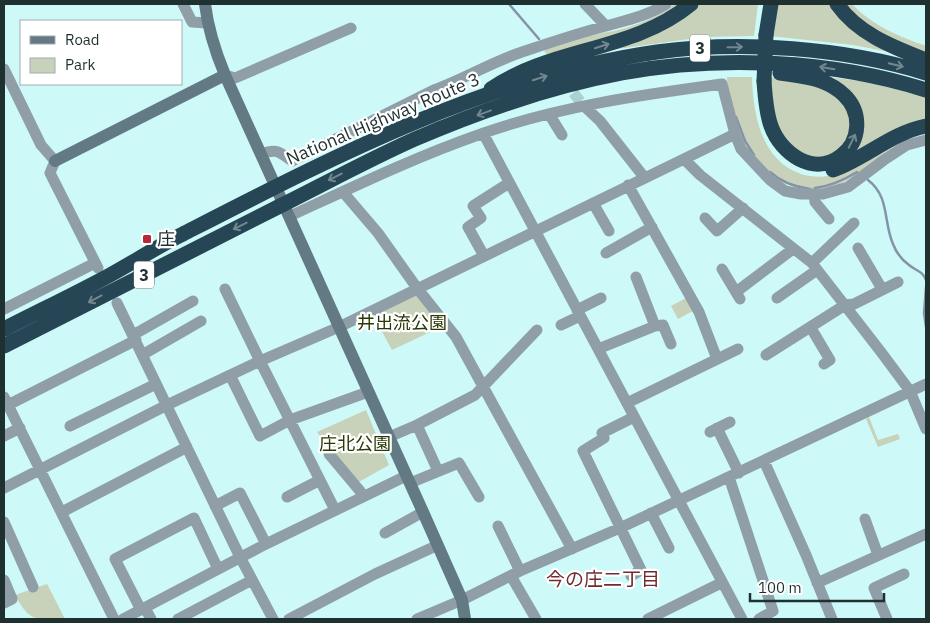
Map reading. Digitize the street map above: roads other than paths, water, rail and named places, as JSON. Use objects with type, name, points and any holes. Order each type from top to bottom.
[{"type":"highway","points":[[477,98],[508,77],[637,35],[667,21],[691,4]]},
{"type":"highway","points":[[764,4],[760,114],[773,146],[791,164],[809,172],[826,172],[842,167],[902,133],[926,126]]},
{"type":"highway","points":[[762,35],[771,4]]},
{"type":"highway","points":[[837,4],[848,18],[871,36],[926,60]]},
{"type":"highway","name":"National Highway Route 3","points":[[4,329],[101,280],[182,234],[275,186],[347,152],[410,124],[477,98],[562,71],[658,51],[700,48],[787,48],[856,56],[926,73]]},
{"type":"highway","name":"3","points":[[679,66],[742,62],[812,66],[873,77],[926,90]]},
{"type":"highway","points":[[679,66],[736,72],[773,72],[820,80],[844,95],[853,108],[857,125],[856,135],[848,149],[836,160],[817,164],[792,156],[781,143],[772,127],[760,81]]},
{"type":"highway","name":"National Highway Route 3","points":[[4,346],[287,210],[334,177],[416,139],[486,112],[564,87],[624,73],[679,66]]},
{"type":"street","points":[[183,4],[192,22],[208,23]]},
{"type":"street","points":[[205,4],[213,44],[225,75],[438,545],[462,600],[465,619]]},
{"type":"street","points":[[585,4],[606,26]]},
{"type":"street","points":[[261,154],[271,150],[278,151],[292,161],[434,90],[455,83],[521,52],[646,15],[666,4]]},
{"type":"street","points":[[4,309],[97,266],[50,173],[54,161],[225,75],[235,78],[351,28]]},
{"type":"street","points":[[4,69],[41,145],[54,161]]},
{"type":"street","points":[[287,210],[343,192],[408,161],[483,133],[549,114],[626,97],[722,84],[734,134],[741,149],[770,180],[785,190],[801,194],[823,194],[848,186],[907,145],[926,140]]},
{"type":"street","points":[[584,106],[600,121],[644,177]]},
{"type":"street","points":[[549,114],[562,135]]},
{"type":"street","points":[[483,133],[742,619]]},
{"type":"street","points":[[4,488],[167,405],[339,327],[734,134]]},
{"type":"street","points":[[684,159],[815,267],[910,391],[926,429]]},
{"type":"street","points":[[484,256],[468,227],[481,218],[474,206],[510,183]]},
{"type":"street","points":[[628,185],[699,312],[718,358]]},
{"type":"street","points":[[343,192],[378,233],[456,337],[572,549]]},
{"type":"street","points":[[814,194],[815,202],[830,219]]},
{"type":"street","points":[[593,203],[609,231]]},
{"type":"street","points":[[705,218],[717,231],[742,208]]},
{"type":"street","points":[[777,298],[815,267],[854,223]]},
{"type":"street","points":[[606,253],[652,227]]},
{"type":"street","points":[[858,248],[882,289]]},
{"type":"street","points":[[722,269],[738,296],[793,249]]},
{"type":"street","points":[[636,277],[655,326]]},
{"type":"street","points":[[766,355],[845,305],[854,304],[898,282]]},
{"type":"street","points":[[225,289],[335,510]]},
{"type":"street","points":[[561,325],[600,298]]},
{"type":"street","points":[[114,619],[6,401],[135,337],[193,301]]},
{"type":"street","points":[[118,303],[270,618]]},
{"type":"street","points":[[142,354],[201,321]]},
{"type":"street","points":[[598,349],[655,326],[663,325],[671,344]]},
{"type":"street","points":[[811,328],[830,360],[824,364]]},
{"type":"street","points":[[389,437],[475,395],[537,330]]},
{"type":"street","points":[[626,403],[738,349]]},
{"type":"street","points":[[230,375],[260,436],[290,420],[368,392]]},
{"type":"street","points":[[70,426],[156,384]]},
{"type":"street","points":[[417,619],[620,528],[926,384]]},
{"type":"street","points":[[631,576],[641,570],[583,451],[604,438],[602,433],[634,417]]},
{"type":"street","points":[[730,422],[714,430],[734,475],[773,611],[759,619]]},
{"type":"street","points":[[417,424],[438,471]]},
{"type":"street","points":[[4,436],[20,428]]},
{"type":"street","points":[[62,512],[187,446]]},
{"type":"street","points":[[329,454],[363,496]]},
{"type":"street","points":[[764,461],[832,619]]},
{"type":"street","points":[[123,619],[266,544],[363,496],[408,479],[459,463],[479,497]]},
{"type":"street","points":[[287,497],[320,480]]},
{"type":"street","points":[[215,506],[240,494],[266,544]]},
{"type":"street","points":[[385,534],[423,512]]},
{"type":"street","points":[[651,513],[669,548]]},
{"type":"street","points":[[151,619],[143,609],[115,560],[194,518],[218,569]]},
{"type":"street","points":[[865,519],[878,555]]},
{"type":"street","points":[[4,522],[33,587]]},
{"type":"street","points":[[498,526],[515,574],[536,619]]},
{"type":"street","points":[[817,583],[878,555],[925,539]]},
{"type":"street","points":[[289,619],[375,574],[438,545]]},
{"type":"street","points":[[887,619],[874,588],[904,574]]},
{"type":"street","points":[[4,580],[12,599],[4,604]]},
{"type":"street","points":[[178,619],[252,580]]},
{"type":"street","points":[[648,619],[721,582]]},
{"type":"waterway","points":[[509,4],[539,39]]},
{"type":"waterway","points":[[736,117],[745,141],[754,155]]},
{"type":"waterway","points":[[770,172],[788,183],[810,189]]},
{"type":"waterway","points":[[815,188],[837,182],[857,172]]},
{"type":"waterway","points":[[868,180],[880,194],[890,235],[896,250],[904,261],[921,273],[926,280]]},
{"type":"waterway","points":[[926,287],[924,313],[926,327]]},
{"type":"tunnel","points":[[563,80],[584,106]]},
{"type":"place","name":"庄","points":[[147,239]]},
{"type":"district","name":"今の庄二丁目","points":[[603,579]]},
{"type":"park label","name":"井出流公園","points":[[402,323]]},
{"type":"park label","name":"庄北公園","points":[[355,444]]}]
